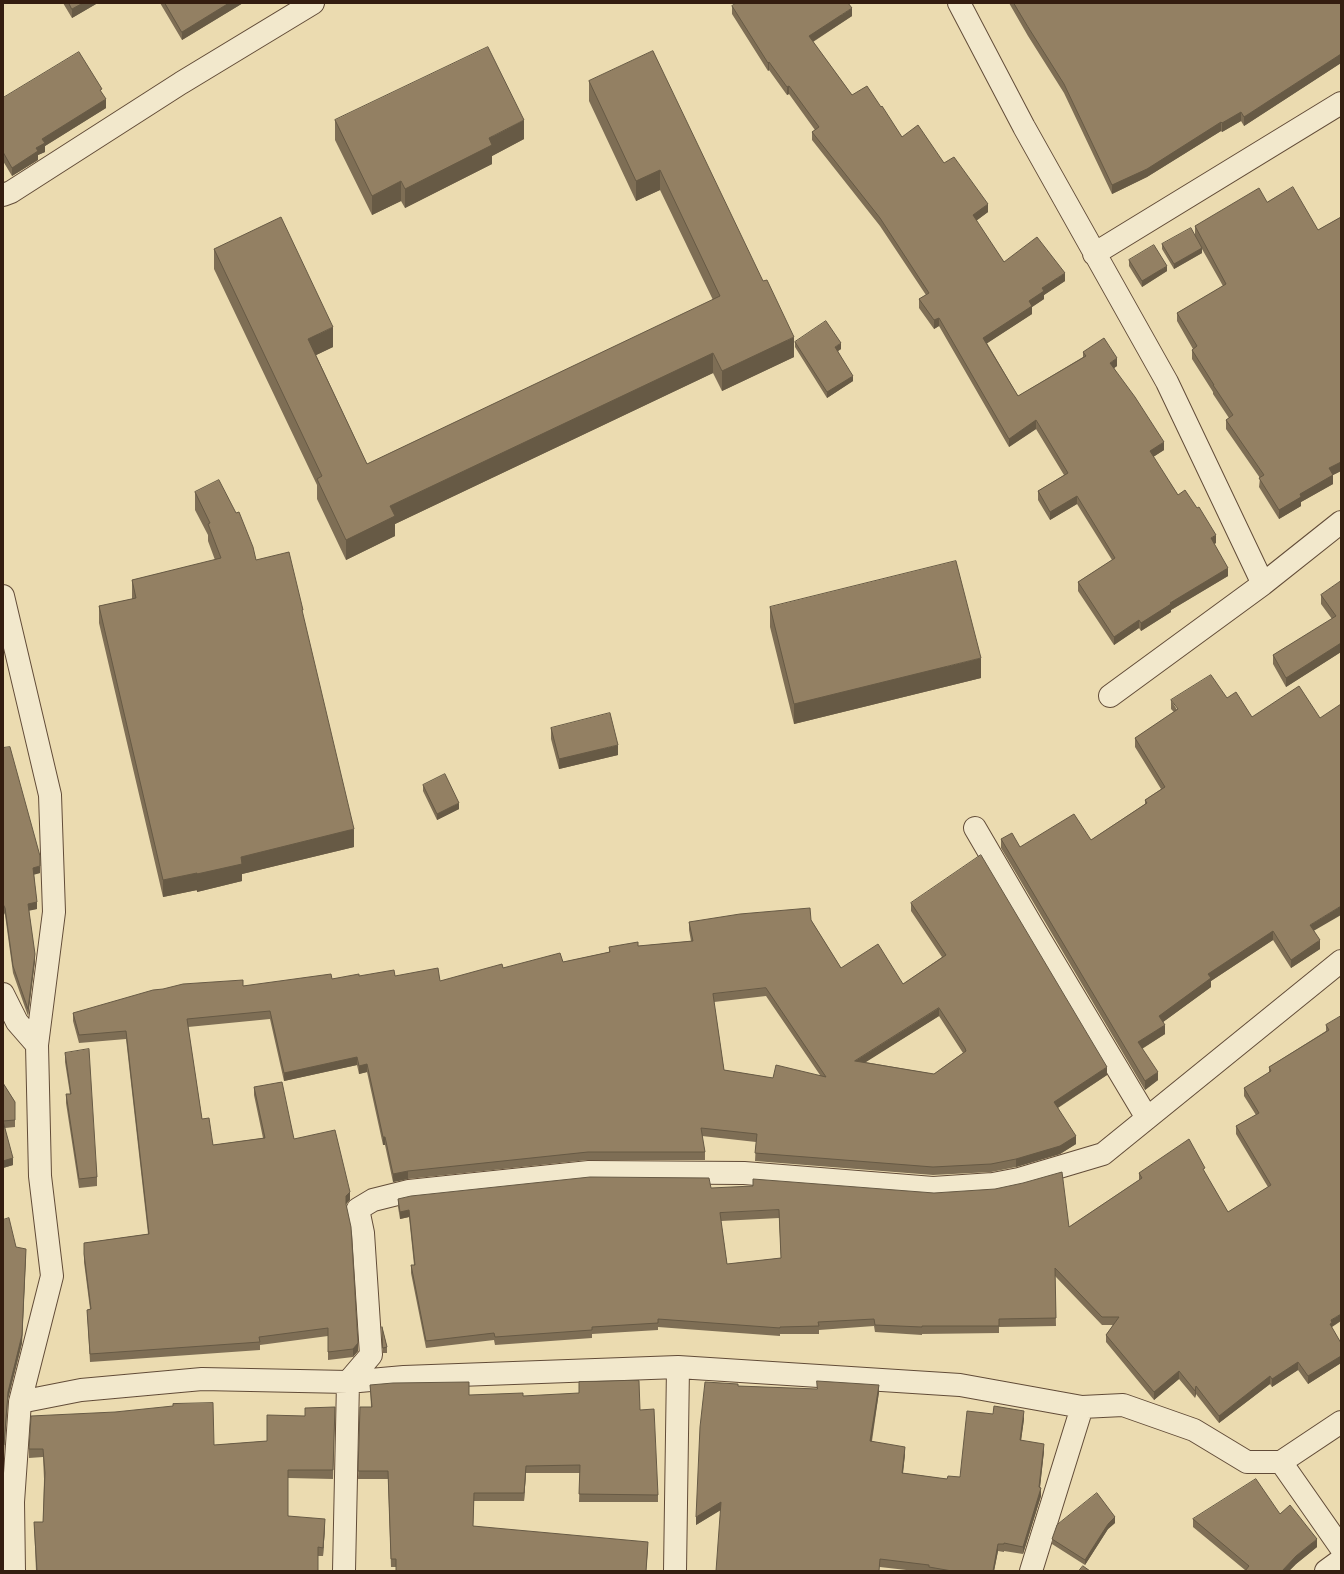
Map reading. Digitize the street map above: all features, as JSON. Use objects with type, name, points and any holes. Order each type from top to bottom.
[{"type":"street","points":[[3,195],[11,192],[181,83],[313,3]]},
{"type":"street","points":[[959,3],[1024,127],[1166,382],[1263,584]]},
{"type":"street","points":[[1094,254],[1341,103]]},
{"type":"street","points":[[1110,696],[1263,584],[1341,522]]},
{"type":"street","points":[[3,596],[50,795],[54,912],[37,1045],[40,1176],[52,1276],[20,1402],[13,1502],[14,1571]]},
{"type":"street","points":[[976,828],[1030,924],[1148,1118]]},
{"type":"street","points":[[344,1571],[348,1382],[371,1355],[363,1233],[358,1209],[373,1200],[409,1191],[589,1172],[744,1173],[933,1188],[993,1184],[1019,1179],[1103,1154],[1341,961]]},
{"type":"street","points":[[3,994],[10,1027],[37,1045]]},
{"type":"street","points":[[20,1402],[81,1390],[202,1379],[348,1382],[404,1377],[678,1367],[960,1385],[1082,1407],[1123,1406],[1194,1430],[1247,1462],[1281,1462],[1341,1422]]},
{"type":"street","points":[[675,1571],[678,1367]]},
{"type":"street","points":[[1031,1571],[1082,1407]]},
{"type":"street","points":[[1281,1462],[1341,1548]]},
{"type":"street","points":[[1326,1571],[1341,1560]]},
{"type":"building","points":[[69,3],[83,3],[72,9]]},
{"type":"building","points":[[165,3],[229,3],[182,32]]},
{"type":"building","points":[[737,3],[848,3],[852,8],[809,36],[852,95],[867,86],[902,137],[918,125],[944,163],[954,157],[988,204],[973,215],[1004,262],[1037,237],[1065,273],[1042,288],[1044,291],[1029,301],[1032,306],[983,338],[1018,396],[1086,356],[1083,352],[1104,338],[1117,358],[1110,363],[1135,397],[1164,442],[1150,451],[1178,495],[1185,490],[1197,508],[1199,507],[1216,535],[1211,538],[1228,568],[1170,603],[1171,604],[1141,623],[1139,620],[1114,637],[1078,582],[1115,558],[1077,496],[1050,512],[1038,491],[1068,473],[1036,420],[1009,439],[939,318],[934,320],[919,299],[929,293],[880,218],[812,132],[819,127],[789,86],[787,87],[769,62],[768,63],[732,6]]},
{"type":"building","points":[[1014,3],[1341,3],[1341,54],[1244,117],[1241,112],[1222,123],[1221,122],[1147,169],[1112,185],[1064,84]]},
{"type":"building","points":[[488,47],[524,120],[489,138],[492,145],[405,189],[401,181],[372,196],[335,120]]},
{"type":"building","points":[[653,51],[763,281],[767,280],[794,337],[722,371],[713,353],[390,506],[395,516],[346,540],[317,479],[322,476],[214,249],[281,217],[333,327],[308,339],[367,464],[720,296],[660,170],[636,181],[589,81]]},
{"type":"building","points":[[79,52],[102,89],[100,90],[106,99],[42,139],[45,143],[36,148],[38,151],[12,168],[3,152],[3,98]]},
{"type":"building","points":[[1293,187],[1318,230],[1341,217],[1341,462],[1329,468],[1333,475],[1300,494],[1301,497],[1279,510],[1259,478],[1264,475],[1226,420],[1233,415],[1192,350],[1197,346],[1177,313],[1226,284],[1195,226],[1259,188],[1267,202]]},
{"type":"building","points":[[1191,228],[1202,248],[1174,264],[1162,244]]},
{"type":"building","points":[[1154,245],[1167,266],[1142,281],[1129,260]]},
{"type":"building","points":[[826,321],[841,343],[835,347],[853,376],[827,392],[795,342]]},
{"type":"building","points":[[219,480],[236,513],[239,512],[253,547],[256,560],[289,552],[354,829],[241,857],[242,864],[163,880],[99,606],[136,598],[132,580],[221,558],[208,524],[210,523],[195,492]]},
{"type":"building","points":[[956,561],[981,658],[794,704],[770,607]]},
{"type":"building","points":[[1341,581],[1341,643],[1286,678],[1273,655],[1336,616],[1321,595]]},
{"type":"building","points":[[1211,675],[1227,698],[1236,692],[1252,717],[1299,686],[1320,718],[1341,704],[1341,906],[1310,925],[1320,940],[1291,960],[1273,931],[1208,974],[1211,978],[1159,1016],[1165,1025],[1138,1042],[1158,1072],[1145,1081],[1001,839],[1012,833],[1020,847],[1074,814],[1091,840],[1147,803],[1145,800],[1165,787],[1135,738],[1178,709],[1171,700]]},
{"type":"building","points":[[610,713],[618,745],[559,759],[551,728]]},
{"type":"building","points":[[10,747],[40,856],[40,866],[33,868],[37,902],[28,904],[35,954],[28,1009],[13,966],[5,908],[3,904],[3,748]]},
{"type":"building","points":[[445,774],[459,803],[437,814],[423,785]]},
{"type":"building","points":[[981,855],[1107,1067],[1054,1102],[1076,1136],[1060,1146],[1016,1159],[991,1164],[933,1167],[755,1153],[757,1134],[701,1128],[705,1152],[588,1152],[408,1171],[393,1174],[385,1137],[383,1137],[367,1064],[359,1066],[357,1057],[284,1073],[270,1011],[187,1019],[202,1119],[209,1118],[213,1145],[265,1138],[254,1087],[282,1082],[294,1139],[335,1130],[350,1192],[346,1196],[346,1204],[351,1227],[358,1343],[353,1349],[328,1352],[328,1328],[259,1337],[260,1342],[90,1354],[87,1310],[91,1309],[84,1243],[149,1234],[126,1031],[79,1035],[73,1013],[153,990],[183,984],[243,980],[243,986],[331,974],[332,979],[394,970],[395,976],[438,968],[440,981],[502,964],[503,968],[560,953],[563,962],[610,952],[609,947],[638,942],[638,946],[693,941],[689,922],[740,914],[810,908],[811,920],[841,968],[878,944],[903,984],[946,955],[911,903]],"holes":[[[766,988],[826,1077],[776,1065],[773,1078],[724,1070],[713,994]],[[939,1008],[966,1051],[934,1074],[855,1061]]]},
{"type":"building","points":[[1341,1016],[1341,1314],[1331,1320],[1332,1323],[1330,1324],[1341,1343],[1341,1356],[1308,1376],[1298,1362],[1272,1379],[1270,1376],[1219,1416],[1196,1386],[1195,1391],[1179,1371],[1154,1392],[1106,1335],[1119,1317],[1102,1317],[1055,1268],[1056,1318],[999,1319],[999,1326],[922,1327],[875,1325],[874,1319],[818,1322],[819,1326],[780,1328],[658,1319],[658,1323],[592,1327],[592,1330],[495,1337],[494,1333],[426,1341],[411,1265],[415,1265],[409,1210],[400,1212],[398,1199],[411,1196],[590,1177],[709,1178],[711,1188],[753,1186],[753,1179],[934,1193],[995,1189],[1062,1172],[1069,1227],[1142,1178],[1139,1173],[1189,1139],[1205,1168],[1203,1169],[1228,1212],[1271,1185],[1236,1126],[1259,1113],[1244,1088],[1271,1071],[1269,1067],[1329,1030],[1326,1025]],"holes":[[[779,1210],[781,1258],[727,1264],[720,1213]]]},
{"type":"building","points":[[89,1049],[97,1177],[79,1179],[66,1094],[71,1094],[65,1053]]},
{"type":"building","points":[[3,1083],[15,1102],[15,1120],[3,1121]]},
{"type":"building","points":[[3,1121],[13,1158],[3,1161]]},
{"type":"building","points":[[9,1218],[16,1247],[26,1249],[22,1335],[8,1392],[3,1445],[3,1220]]},
{"type":"building","points":[[382,1327],[387,1347],[383,1348]]},
{"type":"building","points":[[639,1381],[640,1410],[654,1409],[658,1495],[579,1494],[580,1465],[526,1466],[524,1493],[474,1493],[473,1526],[648,1542],[646,1571],[396,1571],[396,1559],[391,1559],[388,1471],[358,1471],[360,1407],[372,1407],[370,1385],[393,1383],[469,1382],[469,1395],[523,1393],[523,1396],[579,1393],[579,1382]]},
{"type":"building","points":[[817,1381],[879,1385],[870,1441],[905,1447],[902,1473],[947,1479],[948,1476],[960,1477],[967,1411],[993,1414],[994,1406],[1024,1411],[1020,1440],[1044,1444],[1039,1487],[1041,1488],[1023,1547],[1004,1543],[998,1544],[993,1571],[952,1571],[929,1567],[929,1565],[880,1559],[879,1571],[716,1571],[721,1502],[696,1517],[700,1427],[705,1382],[738,1384],[738,1386],[817,1389]]},
{"type":"building","points":[[213,1403],[214,1445],[267,1441],[267,1415],[305,1416],[305,1408],[335,1407],[333,1470],[288,1470],[288,1516],[325,1519],[323,1548],[318,1547],[318,1571],[37,1571],[34,1522],[43,1522],[45,1473],[43,1449],[29,1449],[31,1416],[115,1412],[173,1406],[173,1404]]},
{"type":"building","points":[[1256,1479],[1280,1514],[1290,1505],[1317,1539],[1296,1556],[1282,1571],[1245,1571],[1249,1566],[1193,1519]]},
{"type":"building","points":[[1097,1493],[1115,1517],[1108,1524],[1085,1560],[1052,1539],[1057,1525]]},
{"type":"building","points":[[1083,1566],[1090,1571],[1079,1571]]}]
